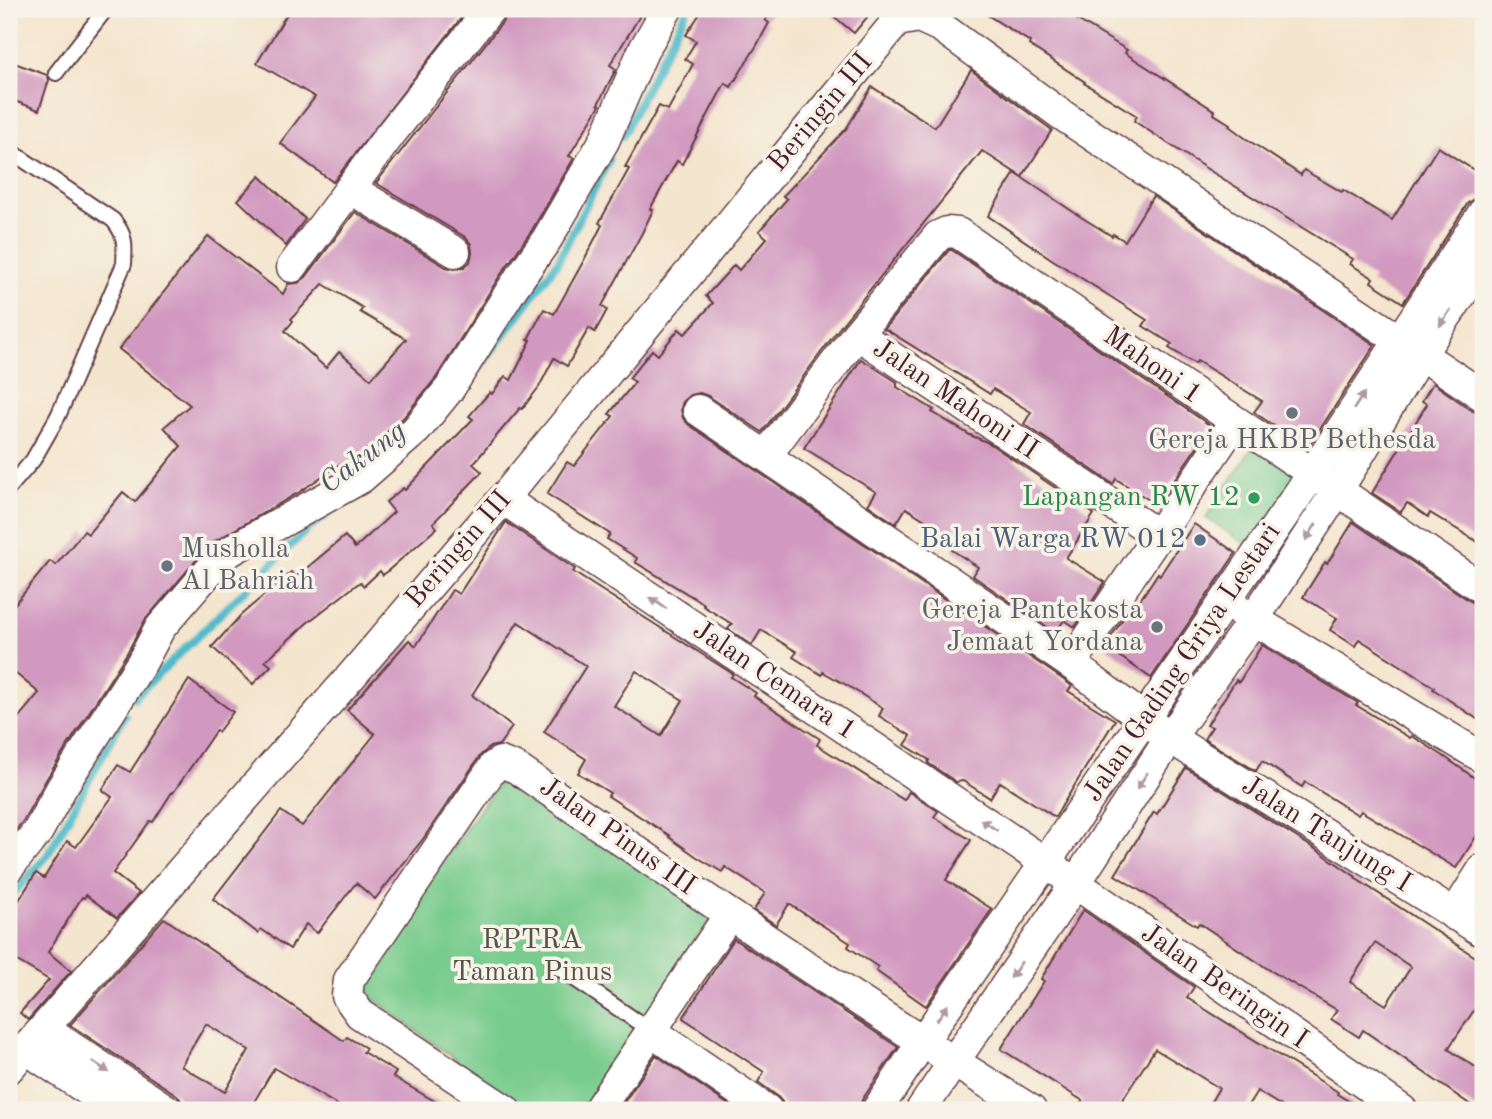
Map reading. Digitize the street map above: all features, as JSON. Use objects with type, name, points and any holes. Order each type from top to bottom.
[{"type":"street","points":[[292,267],[405,116],[490,9]]},
{"type":"street","points":[[9,867],[38,831],[62,786],[142,662],[160,628],[223,555],[361,478],[415,430],[450,388],[547,239],[604,141],[643,51],[667,9]]},
{"type":"street","name":"Beringin III","points":[[26,1048],[503,499],[897,21],[919,17],[942,27],[1059,113],[1410,347]]},
{"type":"street","points":[[351,189],[455,252]]},
{"type":"street","name":"Jalan Gading Griya Lestari","points":[[921,1110],[1075,884],[1170,738],[1254,619],[1337,491],[1410,347],[1483,213]]},
{"type":"street","name":"Mahoni 1","points":[[857,334],[939,236],[947,232],[958,233],[1337,491]]},
{"type":"street","name":"Jalan Gading Griya Lestari","points":[[877,1110],[1312,474],[1410,347],[1483,262]]},
{"type":"street","points":[[766,456],[857,334]]},
{"type":"street","name":"Jalan Mahoni II","points":[[857,334],[1158,535]]},
{"type":"street","points":[[1410,347],[1483,396]]},
{"type":"street","name":"Jalan Tanjung I","points":[[698,410],[1071,664],[1170,738],[1483,932]]},
{"type":"street","points":[[1071,664],[1234,422]]},
{"type":"street","points":[[1337,491],[1483,589]]},
{"type":"street","name":"Jalan Cemara 1","points":[[503,499],[1046,863]]},
{"type":"street","points":[[1225,602],[1483,758]]},
{"type":"street","name":"Jalan Pinus III","points":[[505,1110],[360,1014],[347,996],[349,980],[494,766],[500,762],[516,768],[729,915],[1031,1110]]},
{"type":"street","name":"Jalan Beringin I","points":[[1046,863],[1402,1110]]},
{"type":"street","points":[[1454,915],[1483,869]]},
{"type":"street","points":[[598,1110],[729,915]]},
{"type":"street","points":[[651,1031],[767,1110]]},
{"type":"street","points":[[26,1048],[117,1110]]},
{"type":"street","points":[[26,1048],[167,1110]]},
{"type":"lane","points":[[56,73],[106,9]]},
{"type":"lane","points":[[9,488],[33,460],[58,416],[124,264],[125,248],[122,231],[113,220],[10,153]]},
{"type":"lane","points":[[553,964],[651,1031]]},
{"type":"green space","name":"Lapangan RW 12","points":[[1253,447],[1302,479],[1255,550],[1206,518]]},
{"type":"green space","name":"RPTRA Taman Pinus","points":[[507,771],[714,914],[585,1110],[523,1110],[355,985]]},
{"type":"building","points":[[290,9],[468,9],[333,182],[280,143],[315,97],[257,63]]},
{"type":"building","points":[[507,9],[644,9],[610,65],[616,69],[598,104],[600,105],[569,156],[574,158],[532,230],[497,280],[436,378],[403,418],[360,456],[357,454],[347,466],[340,464],[301,491],[210,544],[145,620],[23,821],[9,839],[9,729],[39,693],[9,668],[9,611],[50,561],[56,565],[84,531],[88,534],[123,492],[135,502],[181,446],[164,427],[190,405],[119,349],[208,236],[283,294],[288,284],[298,283],[306,277],[355,212],[446,267],[455,269],[470,262],[471,244],[465,237],[376,183],[504,20]],"holes":[[[323,284],[363,308],[360,312],[406,339],[371,379],[339,352],[326,368],[285,331],[293,321],[291,319]]]},
{"type":"building","points":[[703,9],[774,9],[765,20],[769,23],[731,87],[725,83],[682,164],[677,161],[650,209],[653,210],[642,233],[602,306],[607,310],[595,332],[589,328],[567,366],[554,358],[539,387],[473,464],[482,472],[433,523],[437,528],[383,575],[380,571],[364,586],[360,582],[307,623],[265,661],[271,666],[253,684],[212,647],[241,615],[291,572],[296,577],[345,536],[355,548],[394,512],[386,502],[403,488],[405,490],[473,419],[469,416],[490,392],[492,394],[505,376],[511,380],[544,309],[554,314],[583,262],[602,225],[599,223],[629,169],[625,167],[659,106],[668,110],[693,64],[685,59],[696,41],[686,35]]},
{"type":"building","points":[[825,9],[874,9],[854,33]]},
{"type":"building","points":[[978,9],[1076,9],[1071,16],[1127,50],[1125,53],[1215,111],[1214,114],[1245,138],[1301,175],[1304,170],[1392,220],[1438,147],[1483,176],[1483,196],[1468,203],[1403,303],[1371,282],[1373,278],[1350,264],[1353,259],[1134,121],[1137,116],[1084,83],[1029,45],[1030,42]]},
{"type":"building","points":[[9,61],[47,75],[49,80],[39,110],[9,99]]},
{"type":"building","points":[[971,70],[1052,130],[1022,177],[982,151],[843,323],[762,432],[700,393],[690,395],[683,401],[681,409],[688,424],[1061,678],[1072,686],[1068,691],[1115,720],[1055,817],[1000,782],[990,798],[963,781],[956,782],[905,745],[911,736],[879,716],[883,708],[793,657],[797,652],[761,630],[752,645],[728,629],[732,624],[703,606],[704,604],[635,562],[637,558],[607,539],[610,534],[547,494],[567,462],[574,466],[613,416],[609,414],[635,382],[629,378],[652,350],[658,355],[679,329],[685,334],[713,303],[706,296],[734,265],[739,270],[767,238],[759,231],[787,199],[783,196],[846,129],[872,87],[935,127]]},
{"type":"building","points":[[1015,173],[1081,217],[1125,241],[1153,196],[1375,345],[1307,449],[1254,412],[1262,401],[1197,361],[1195,364],[1169,348],[1172,344],[1143,326],[1147,320],[988,216]]},
{"type":"building","points":[[260,176],[305,219],[286,246],[238,200]]},
{"type":"building","points":[[949,250],[1211,426],[1157,505],[1116,479],[1113,484],[1024,424],[1031,412],[993,389],[990,394],[883,330]]},
{"type":"building","points":[[861,359],[897,382],[897,387],[934,410],[932,412],[989,443],[1094,514],[1066,558],[1105,582],[1075,627],[1064,620],[1056,633],[973,576],[978,567],[952,550],[958,541],[906,508],[896,524],[868,505],[876,492],[804,448]]},
{"type":"building","points":[[1433,383],[1473,411],[1483,413],[1483,545],[1430,513],[1428,517],[1407,503],[1401,512],[1372,493],[1427,404],[1422,401]]},
{"type":"building","points":[[506,522],[575,569],[573,572],[733,674],[731,677],[756,693],[754,696],[820,739],[817,745],[904,800],[909,792],[938,811],[934,817],[971,840],[946,880],[992,909],[926,1006],[876,971],[878,967],[848,947],[850,943],[789,904],[776,925],[754,910],[765,893],[725,867],[722,872],[697,857],[608,796],[610,793],[578,773],[586,759],[544,732],[586,666],[518,622],[472,695],[512,727],[499,745],[490,747],[480,756],[423,839],[375,899],[356,883],[317,933],[306,924],[290,949],[261,929],[258,933],[213,899],[281,811],[302,826],[375,734],[347,710],[409,640],[416,646],[452,590],[459,594]],"holes":[[[636,671],[683,700],[661,736],[614,706]]]},
{"type":"building","points":[[1353,522],[1483,608],[1483,723],[1433,689],[1434,687],[1359,639],[1355,646],[1330,630],[1337,618],[1303,597]]},
{"type":"building","points":[[1194,524],[1236,553],[1151,678],[1105,646],[1135,601],[1138,603],[1158,573],[1160,575]]},
{"type":"building","points":[[1262,645],[1410,738],[1412,736],[1483,784],[1483,826],[1456,868],[1361,811],[1358,815],[1305,782],[1302,787],[1262,761],[1256,771],[1204,739],[1212,727],[1207,725]]},
{"type":"building","points":[[189,680],[233,712],[218,732],[216,730],[153,822],[150,821],[113,873],[139,893],[117,918],[86,895],[82,897],[48,952],[71,971],[28,1020],[20,1013],[49,980],[9,956],[9,916],[36,873],[44,878],[67,841],[76,847],[112,797],[102,790],[118,765],[130,772]]},
{"type":"building","points":[[1186,768],[1323,854],[1483,962],[1483,997],[1448,1049],[1483,1072],[1483,1110],[1478,1110],[1363,1030],[1359,1037],[1331,1019],[1337,1010],[1268,969],[1199,923],[1197,926],[1115,875],[1154,812],[1157,814]],"holes":[[[1375,943],[1411,967],[1386,1005],[1350,982]]]},
{"type":"building","points":[[1083,910],[1194,987],[1187,998],[1363,1110],[1288,1110],[1257,1091],[1245,1110],[1206,1110],[1219,1088],[1155,1049],[1116,1110],[1077,1110],[1083,1101],[1001,1049],[1044,981],[1041,979]]},
{"type":"building","points":[[164,918],[344,1041],[347,1037],[366,1048],[363,1052],[396,1072],[393,1077],[450,1110],[346,1110],[274,1068],[251,1107],[256,1110],[184,1110],[177,1095],[70,1025]],"holes":[[[206,1024],[249,1050],[225,1092],[181,1066]]]},
{"type":"building","points":[[734,939],[898,1047],[862,1100],[860,1110],[784,1110],[777,1096],[758,1082],[764,1072],[683,1018]]},
{"type":"building","points":[[656,1055],[736,1110],[619,1110]]},
{"type":"waterway","name":"Cakung","points":[[622,136],[687,9]]},
{"type":"waterway","name":"Cakung","points":[[477,371],[557,263],[609,160]]},
{"type":"waterway","name":"Cakung","points":[[134,698],[309,528],[336,508]]},
{"type":"waterway","name":"Cakung","points":[[9,898],[47,856],[125,715]]},
{"type":"place","name":"Gereja HKBP Bethesda","points":[[1292,413]]},
{"type":"place","name":"Lapangan RW 12","points":[[1254,498]]},
{"type":"place","name":"Balai Warga RW 012","points":[[1200,540]]},
{"type":"place","name":"Musholla Al Bahriah","points":[[167,566]]},
{"type":"place","name":"Gereja Pantekosta Jemaat Yordana","points":[[1157,627]]}]
